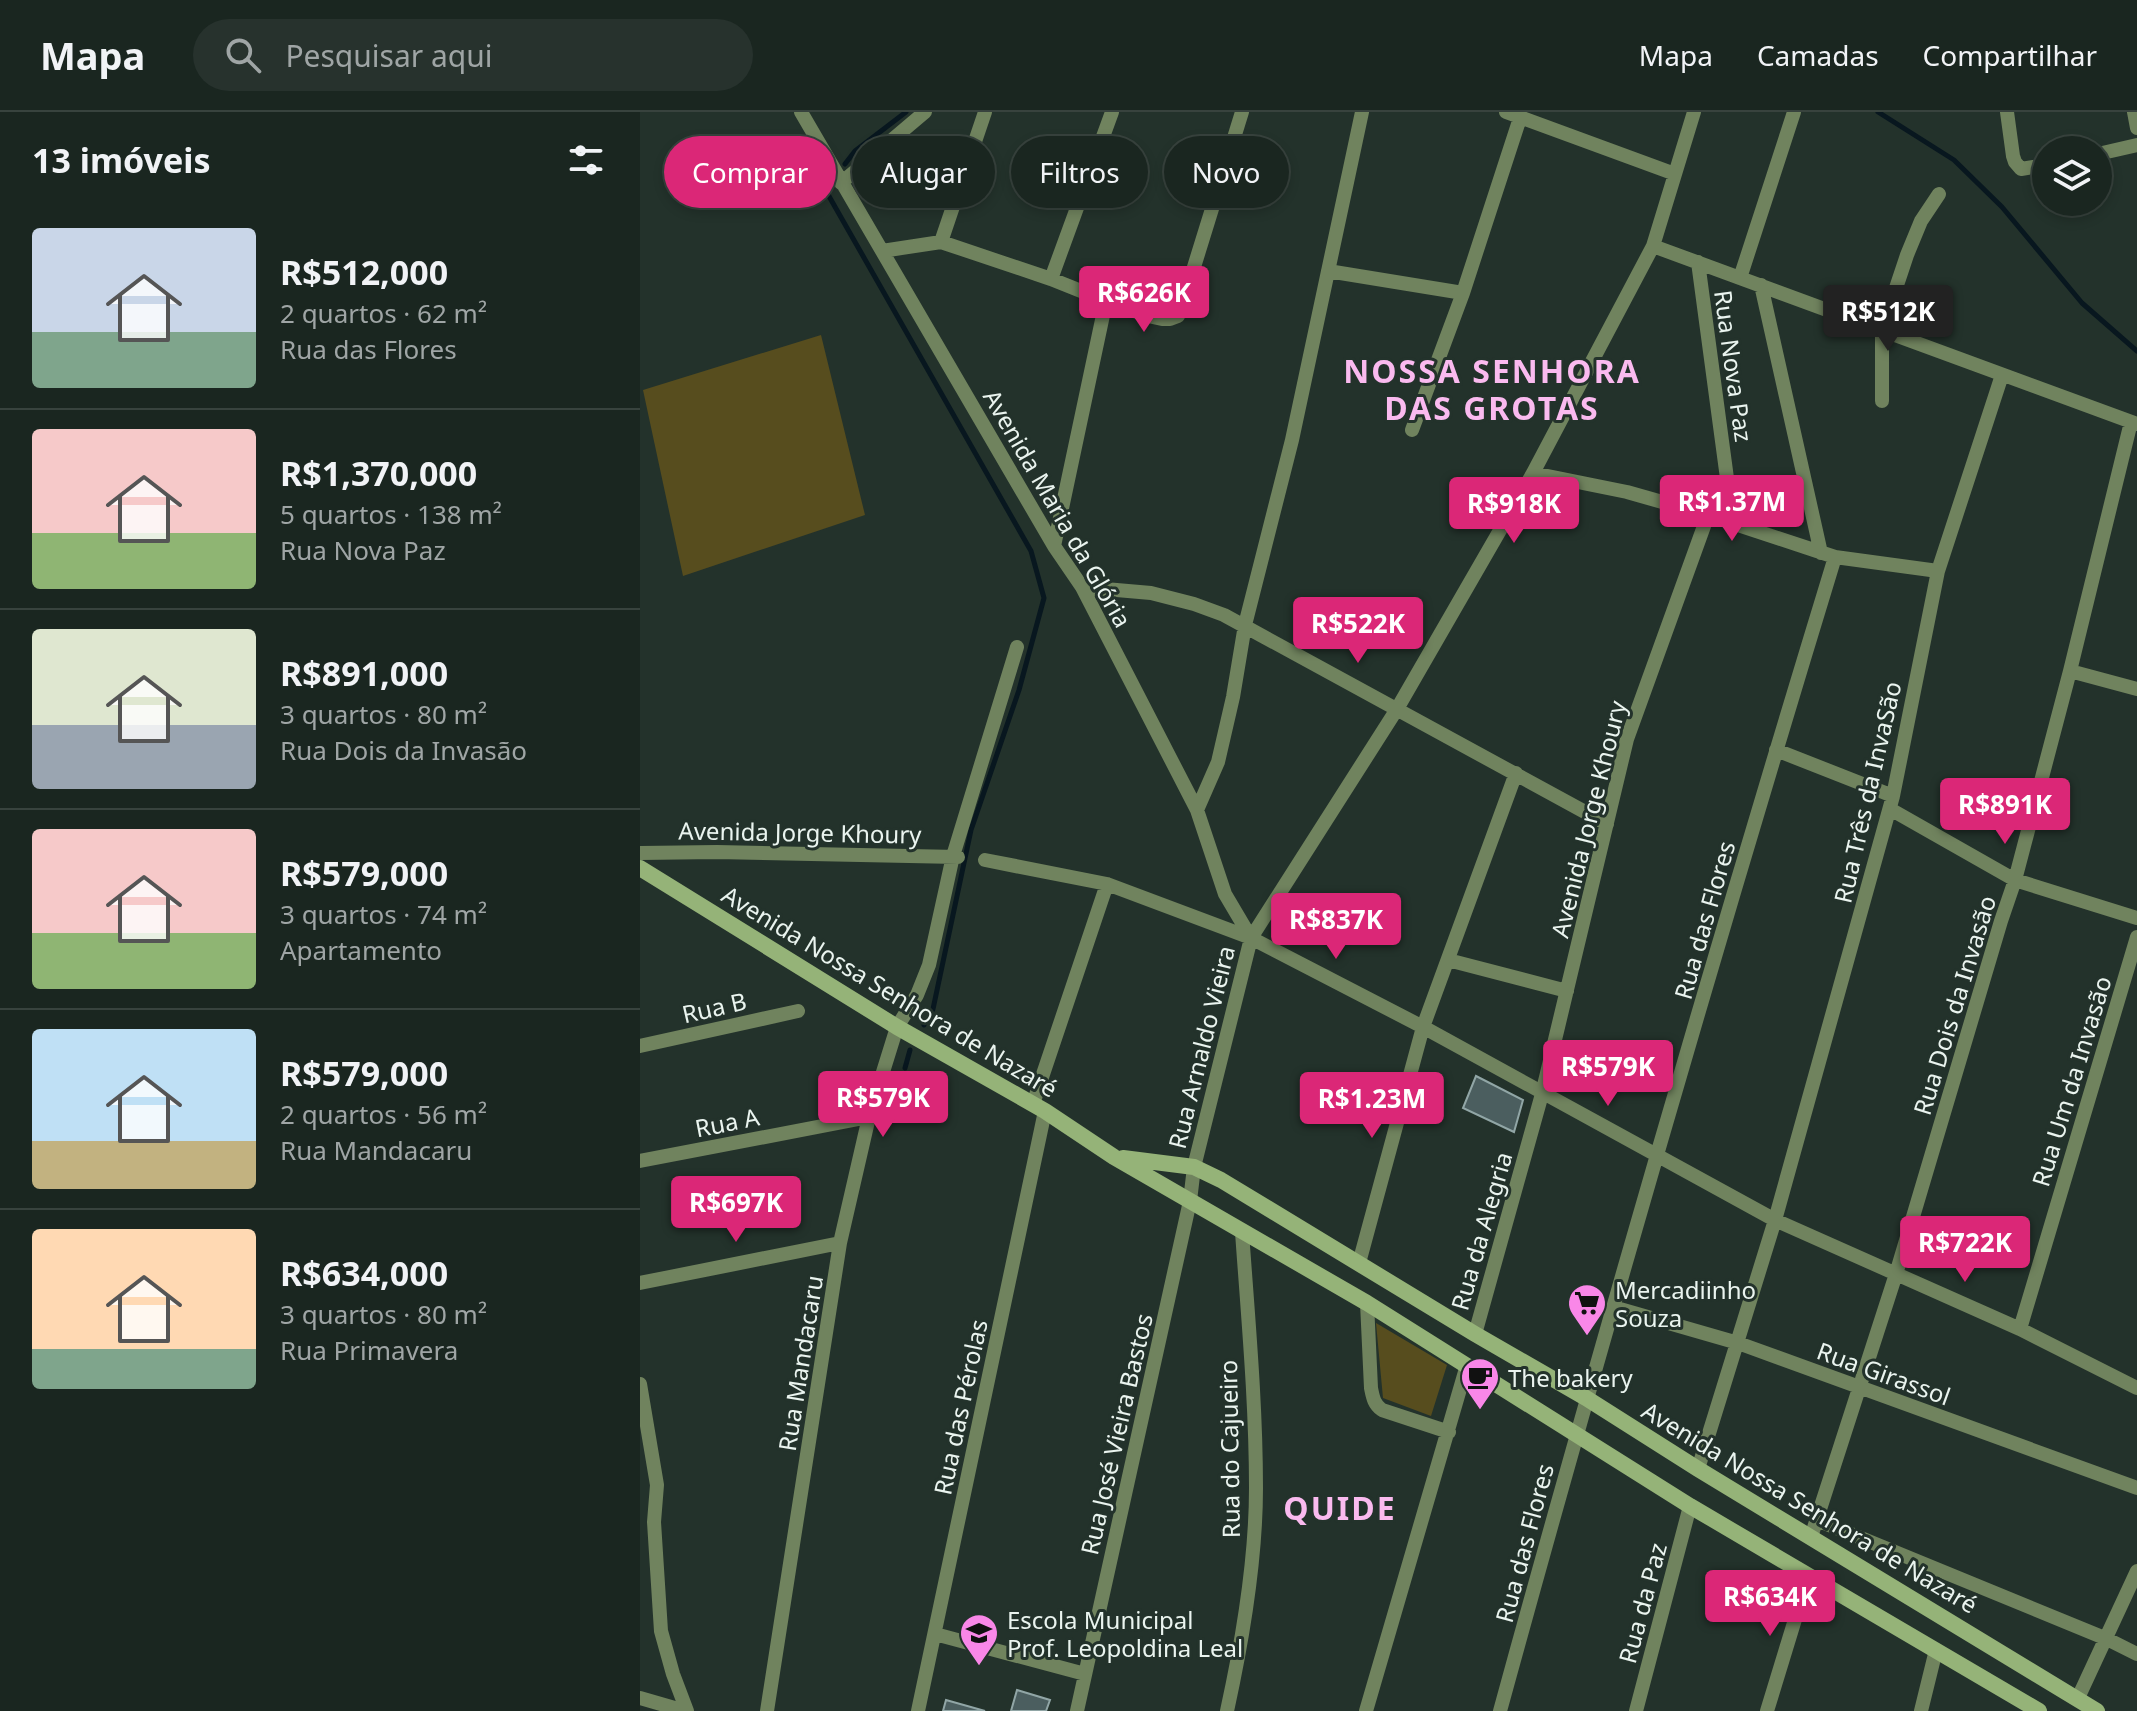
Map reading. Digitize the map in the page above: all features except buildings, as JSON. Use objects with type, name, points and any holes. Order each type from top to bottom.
[{"type":"street","name":"Avenida Maria da Glória","points":[[801,112],[1054,546],[1082,587],[1197,810],[1225,894],[1251,938]]},
{"type":"street","points":[[841,183],[925,112]]},
{"type":"street","points":[[941,242],[985,112]]},
{"type":"street","points":[[882,251],[941,242],[1162,319],[1178,316],[1242,112]]},
{"type":"street","points":[[1197,810],[1218,762],[1245,625],[1292,440],[1362,112]]},
{"type":"street","points":[[1506,112],[1675,174]]},
{"type":"street","name":"Rua Arnaldo Vieira","points":[[1194,1167],[1251,938],[1397,709],[1533,473],[1653,246],[1694,112]]},
{"type":"street","points":[[1740,278],[1794,112]]},
{"type":"street","points":[[2007,112],[2013,156],[2018,167],[2032,168]]},
{"type":"street","points":[[2134,112],[2137,128]]},
{"type":"street","points":[[1051,279],[1110,113]]},
{"type":"street","points":[[1412,430],[1463,293],[1520,118]]},
{"type":"street","points":[[2112,151],[2137,145]]},
{"type":"street","points":[[1882,401],[1882,330],[1911,244],[1921,221],[1939,194]]},
{"type":"street","points":[[1653,246],[2134,423]]},
{"type":"street","name":"Rua Nova Paz","points":[[1698,262],[1733,523]]},
{"type":"street","points":[[1328,271],[1463,293]]},
{"type":"street","name":"Rua das Flores","points":[[1500,1711],[1586,1398],[1776,750],[1828,555],[1761,285]]},
{"type":"street","points":[[1054,546],[1106,301]]},
{"type":"street","name":"Rua Três da InvaSão","points":[[1775,1220],[1892,802],[1938,571],[2002,375]]},
{"type":"street","name":"Rua Dois da Invasão","points":[[1811,1537],[1896,1274],[2015,880],[2134,423]]},
{"type":"street","points":[[1533,473],[1627,492],[1828,555],[1938,571]]},
{"type":"street","name":"Avenida Jorge Khoury","points":[[1542,1094],[1627,739],[1708,515]]},
{"type":"street","points":[[1082,587],[1151,593],[1194,604],[1245,625],[1607,824]]},
{"type":"street","name":"Rua Mandacaru","points":[[767,1711],[840,1243],[869,1117],[897,1027],[917,995],[929,965],[956,856],[1017,647]]},
{"type":"street","points":[[2070,671],[2137,689]]},
{"type":"street","points":[[1776,750],[1892,802],[2015,880],[2137,918]]},
{"type":"street","points":[[1359,1263],[1423,1027],[1516,773]]},
{"type":"street","name":"Avenida Jorge Khoury","points":[[640,853],[956,856]]},
{"type":"street","points":[[985,860],[1107,884],[1251,938],[1423,1027],[1775,1220],[2020,1329],[2137,1388]]},
{"type":"street","name":"Avenida Nossa Senhora de Nazaré","points":[[640,868],[897,1027],[1039,1108],[1114,1157],[1367,1303],[1690,1506],[2039,1711]]},
{"type":"street","name":"Rua das Pérolas","points":[[918,1711],[1039,1108],[1107,884]]},
{"type":"street","name":"Rua Um da Invasão","points":[[2020,1329],[2137,937]]},
{"type":"street","points":[[1448,960],[1567,991]]},
{"type":"street","name":"Rua B","points":[[640,1046],[798,1011]]},
{"type":"street","name":"Rua da Alegria","points":[[1475,1334],[1542,1094]]},
{"type":"street","name":"Rua A","points":[[640,1161],[869,1117]]},
{"type":"street","name":"Avenida Nossa Senhora de Nazaré","points":[[1114,1157],[1194,1167],[1221,1180],[1586,1398],[2097,1711]]},
{"type":"street","name":"Rua José Vieira Bastos","points":[[1077,1711],[1190,1201],[1194,1167]]},
{"type":"street","points":[[1698,1469],[1775,1220]]},
{"type":"street","name":"Rua do Cajueiro","points":[[1227,1711],[1240,1651],[1256,1489],[1242,1232]]},
{"type":"street","points":[[640,1283],[840,1243]]},
{"type":"street","points":[[1367,1303],[1371,1388],[1377,1406],[1449,1432]]},
{"type":"street","name":"Rua Girassol","points":[[1613,1307],[1738,1343],[2137,1488]]},
{"type":"street","points":[[1366,1711],[1467,1365]]},
{"type":"street","points":[[640,1384],[657,1485],[654,1522],[661,1631],[686,1711]]},
{"type":"street","name":"Rua da Paz","points":[[1636,1711],[1690,1506]]},
{"type":"street","points":[[1817,1520],[2137,1654]]},
{"type":"street","points":[[2078,1698],[2137,1571]]},
{"type":"street","points":[[1767,1711],[1808,1577]]},
{"type":"street","points":[[935,1634],[1085,1674]]},
{"type":"street","points":[[1921,1711],[1936,1650]]},
{"type":"street","points":[[640,1698],[686,1711]]},
{"type":"shaded area","points":[[821,335],[865,515],[683,576],[643,390]]},
{"type":"shaded area","points":[[1376,1323],[1447,1365],[1431,1416],[1383,1398]]},
{"type":"waterway","points":[[845,164],[855,151],[906,112]]},
{"type":"waterway","points":[[1878,112],[1954,160],[2002,207],[2082,303],[2137,351]]},
{"type":"waterway","points":[[836,208],[1031,551],[1044,598],[1019,690],[971,830],[933,1009],[924,1025]]},
{"type":"waterway","points":[[905,1068],[910,1050]]},
{"type":"place","name":"Mercadiinho Souza","points":[[1587,1337]]},
{"type":"place","name":"The bakery","points":[[1480,1411]]},
{"type":"place","name":"Escola Municipal Prof. Leopoldina Leal","points":[[979,1667]]},
{"type":"district","name":"NOSSA SENHORA DAS GROTAS","points":[[1492,388]]},
{"type":"district","name":"QUIDE","points":[[1340,1507]]}]
